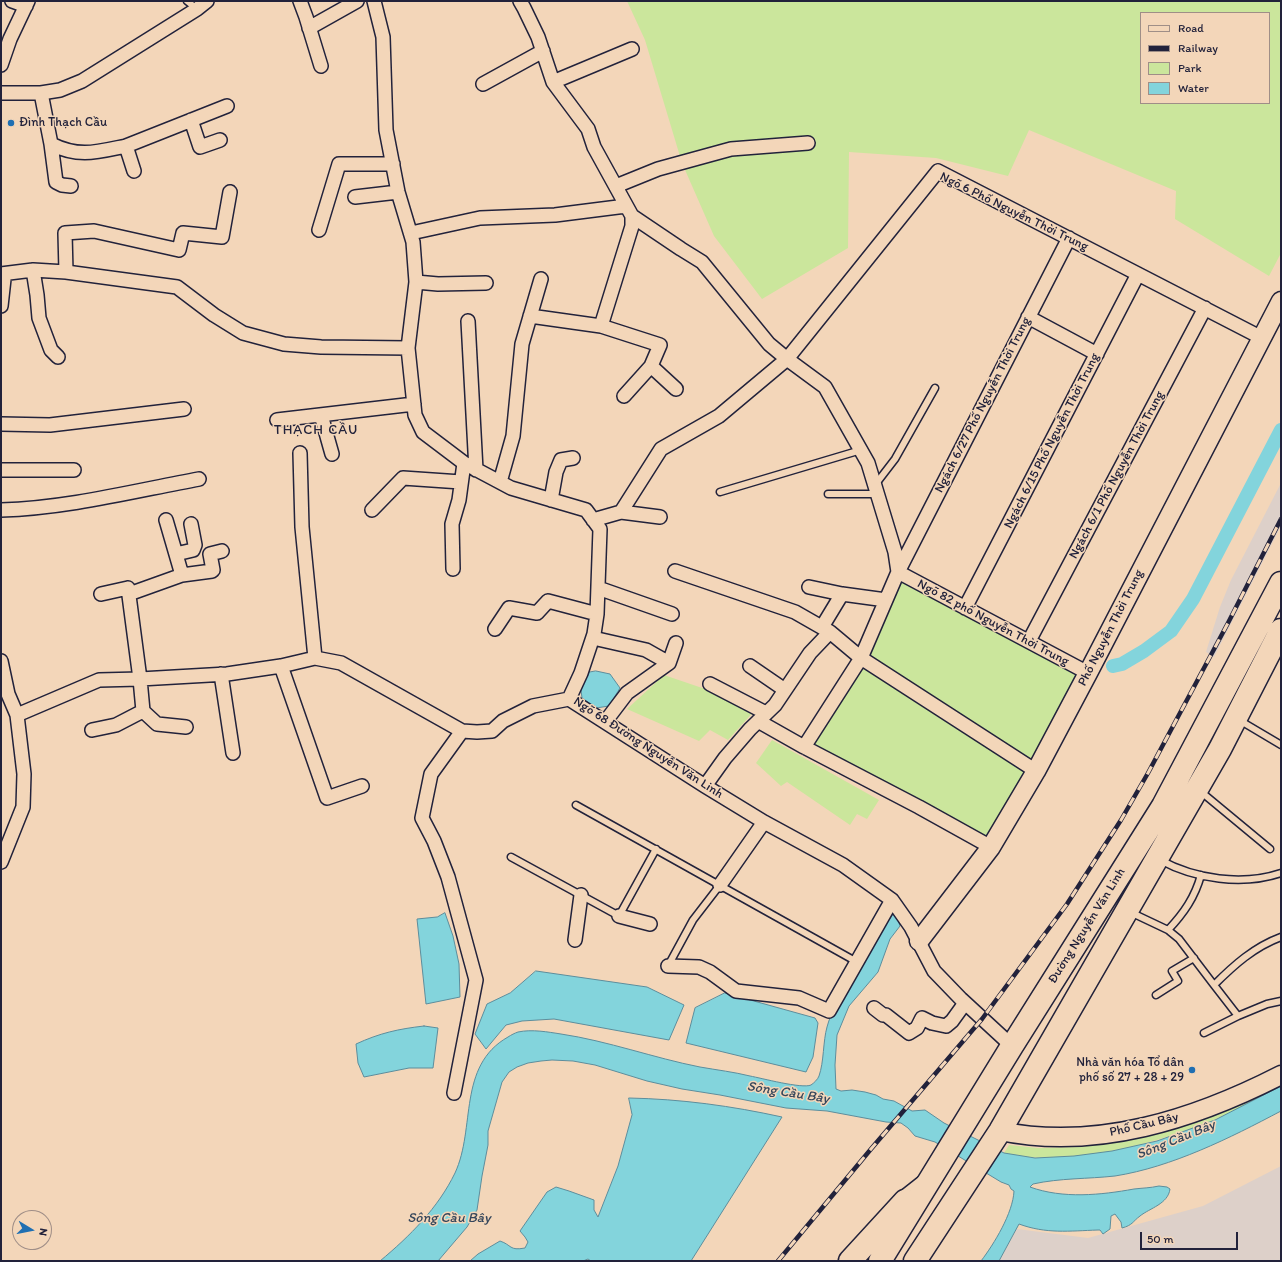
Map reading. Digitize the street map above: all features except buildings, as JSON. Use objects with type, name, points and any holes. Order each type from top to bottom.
[{"type":"highway","name":"Đường Nguyễn Văn Linh","points":[[880,1261],[1012,1046],[1163,806],[1281,583]]},
{"type":"highway","name":"Đường Nguyễn Văn Linh","points":[[915,1261],[999,1132],[1220,749],[1277,642]]},
{"type":"highway","points":[[850,1261],[940,1163]]},
{"type":"street","points":[[1,65],[10,40],[27,3],[12,1]]},
{"type":"street","points":[[300,1],[321,66]]},
{"type":"street","points":[[309,28],[357,1]]},
{"type":"street","points":[[374,1],[383,37],[386,130],[398,192],[413,242],[416,282],[408,348],[415,415],[423,432],[464,463],[476,470],[511,488],[586,510],[594,520],[621,512],[660,518]]},
{"type":"street","points":[[520,1],[533,25],[553,82],[588,129],[594,147],[629,211],[632,226],[601,326]]},
{"type":"street","points":[[1,93],[41,93],[60,90],[82,81],[202,5]]},
{"type":"street","points":[[553,82],[632,49]]},
{"type":"street","points":[[483,84],[543,51]]},
{"type":"street","points":[[41,93],[51,144],[56,182],[62,185],[70,186]]},
{"type":"street","points":[[51,144],[61,149],[76,153],[93,153],[126,146],[227,106]]},
{"type":"street","points":[[192,120],[200,147],[220,140]]},
{"type":"street","points":[[616,186],[658,169],[731,149],[808,143]]},
{"type":"street","points":[[126,146],[134,170]]},
{"type":"street","points":[[320,230],[339,164],[393,164]]},
{"type":"street","name":"Ngõ 6 Phố Nguyễn Thời Trung","points":[[787,359],[938,171],[1262,338]]},
{"type":"street","points":[[66,272],[65,233],[94,231],[178,250],[183,233],[222,237],[230,192]]},
{"type":"street","points":[[355,197],[398,192]]},
{"type":"street","points":[[410,233],[480,218],[629,211],[681,249],[702,262],[769,344],[825,387],[868,463],[895,552],[898,572]]},
{"type":"street","name":"Ngách 6/27 Phố Nguyễn Thời Trung","points":[[804,747],[861,658],[898,572],[1069,238]]},
{"type":"street","points":[[33,270],[39,318],[51,350],[58,357]]},
{"type":"street","points":[[1,306],[4,279],[1,274],[33,270],[66,272],[177,287],[214,315],[243,334],[284,344],[321,347],[408,348]]},
{"type":"street","name":"Ngách 6/15 Phố Nguyễn Thời Trung","points":[[965,608],[1138,274]]},
{"type":"street","points":[[500,482],[513,436],[522,344],[541,279]]},
{"type":"street","points":[[416,282],[438,284],[486,283]]},
{"type":"street","name":"Phố Nguyễn Thời Trung","points":[[919,941],[991,847],[1036,771],[1281,302]]},
{"type":"street","name":"Ngách 6/1 Phố Nguyễn Thời Trung","points":[[1029,641],[1205,308]]},
{"type":"street","points":[[530,316],[601,326],[660,345],[650,366],[624,396]]},
{"type":"street","points":[[1028,317],[1097,354]]},
{"type":"street","points":[[468,322],[476,470]]},
{"type":"street","points":[[621,512],[661,449],[719,416],[787,359]]},
{"type":"street","points":[[650,366],[676,389]]},
{"type":"street","points":[[277,420],[414,404]]},
{"type":"street","points":[[1,424],[50,425],[184,409]]},
{"type":"street","points":[[320,415],[332,454]]},
{"type":"street","points":[[300,453],[302,527],[315,658]]},
{"type":"street","points":[[551,500],[556,472],[561,460],[573,458]]},
{"type":"street","points":[[453,569],[452,524],[459,500],[464,463]]},
{"type":"street","points":[[1,470],[74,470]]},
{"type":"street","points":[[372,510],[403,478],[461,482]]},
{"type":"street","points":[[1,510],[28,509],[93,499],[199,479]]},
{"type":"street","points":[[166,520],[182,575]]},
{"type":"street","name":"Ngõ 68 Đường Nguyễn Văn Linh","points":[[594,520],[600,529],[598,614],[593,638],[581,673],[568,699],[764,822],[843,865],[892,900],[908,922],[934,970],[965,1003],[1012,1046]]},
{"type":"street","points":[[176,554],[193,550],[195,548],[191,524]]},
{"type":"street","points":[[129,594],[182,575],[212,571],[210,554],[222,551]]},
{"type":"street","points":[[676,571],[795,612],[826,630],[861,658],[1036,771]]},
{"type":"street","name":"Ngõ 82 phố Nguyễn Thời Trung","points":[[898,572],[1088,673]]},
{"type":"street","points":[[809,587],[842,594],[886,600]]},
{"type":"street","points":[[101,594],[128,588],[143,711],[157,724],[186,727]]},
{"type":"street","points":[[598,588],[672,614]]},
{"type":"street","points":[[705,786],[725,758],[775,704],[785,690],[826,630],[842,594]]},
{"type":"street","points":[[494,629],[509,608],[538,613],[548,601],[598,614]]},
{"type":"street","points":[[593,638],[646,650],[668,663]]},
{"type":"street","points":[[604,722],[627,693],[668,663],[676,643]]},
{"type":"street","points":[[17,715],[99,680],[140,680],[221,674],[282,666],[315,658],[341,663],[462,731],[492,731],[503,721],[534,706],[568,699]]},
{"type":"street","points":[[1,660],[5,694],[17,715],[24,774],[23,806],[1,862]]},
{"type":"street","points":[[282,666],[327,798],[362,786]]},
{"type":"street","points":[[750,666],[785,690]]},
{"type":"street","points":[[221,674],[233,753]]},
{"type":"street","points":[[710,684],[762,717],[804,747],[919,807],[991,847]]},
{"type":"street","points":[[92,730],[116,725],[143,711]]},
{"type":"street","points":[[454,1093],[476,980],[448,877],[434,841],[422,818],[431,774],[462,731]]},
{"type":"street","points":[[720,885],[764,822]]},
{"type":"street","points":[[575,940],[581,895]]},
{"type":"street","points":[[668,966],[698,967],[710,972],[736,991],[799,998],[829,1011],[892,900]]},
{"type":"street","points":[[619,916],[650,924]]},
{"type":"street","points":[[874,1008],[883,1015],[886,1015],[909,1033],[917,1028],[922,1018],[932,1023],[946,1026],[952,1021],[965,1003]]},
{"type":"street","name":"Phố Cầu Bây","points":[[999,1132],[1060,1138],[1097,1136],[1136,1129],[1184,1116],[1210,1107],[1251,1090],[1281,1075]]},
{"type":"lane","points":[[187,1],[202,5]]},
{"type":"lane","points":[[828,494],[876,489],[895,459],[935,388]]},
{"type":"lane","points":[[720,492],[861,450]]},
{"type":"lane","points":[[1236,718],[1281,746]]},
{"type":"lane","points":[[1197,789],[1270,849]]},
{"type":"lane","points":[[576,805],[857,962]]},
{"type":"lane","points":[[511,858],[619,916],[656,849]]},
{"type":"lane","points":[[1157,858],[1178,868],[1202,875],[1223,878],[1257,879],[1281,873]]},
{"type":"lane","points":[[1168,930],[1188,906],[1195,894],[1202,875]]},
{"type":"lane","points":[[668,966],[693,920],[720,885]]},
{"type":"lane","points":[[1127,910],[1168,930],[1179,939],[1238,1016]]},
{"type":"lane","points":[[1214,985],[1234,965],[1249,954],[1281,937]]},
{"type":"lane","points":[[1156,995],[1178,981],[1172,971],[1194,958]]},
{"type":"lane","points":[[1204,1033],[1238,1016],[1267,1004],[1281,1001]]},
{"type":"lane","points":[[894,1201],[940,1163]]},
{"type":"shaded area","points":[[1281,483],[1281,526],[1214,657],[1206,652],[1220,607],[1231,580]]},
{"type":"shaded area","points":[[1281,1166],[1281,1261],[999,1261],[1017,1229],[1088,1238],[1203,1206]]},
{"type":"green space","points":[[627,1],[1281,1],[1281,253],[1269,276],[1175,219],[1176,191],[1029,130],[1008,176],[936,158],[849,152],[848,248],[762,299],[714,236],[682,163],[645,40]]},
{"type":"green space","points":[[898,572],[1088,673],[991,847],[804,747],[861,658]]},
{"type":"green space","points":[[664,675],[758,707],[728,740],[710,730],[699,741],[627,709]]},
{"type":"green space","points":[[772,740],[879,800],[867,819],[857,814],[850,825],[787,782],[781,786],[756,763]]},
{"type":"green space","points":[[1281,1079],[1281,1086],[1212,1121],[1144,1144],[1097,1154],[1073,1157],[1026,1157],[1004,1153],[1009,1145],[1038,1148],[1080,1147],[1127,1139]]},
{"type":"water","points":[[596,671],[610,674],[620,688],[609,706],[596,708],[582,698],[581,690],[586,673]]},
{"type":"water","points":[[445,913],[453,936],[459,964],[460,997],[426,1004],[417,919],[437,917]]},
{"type":"water","name":"Sông Cầu Bây","points":[[894,913],[900,926],[890,939],[878,972],[849,1006],[837,1035],[835,1065],[836,1089],[841,1091],[852,1090],[876,1095],[883,1099],[894,1101],[912,1111],[925,1110],[944,1123],[1004,1153],[1035,1158],[1074,1156],[1112,1151],[1157,1141],[1215,1120],[1281,1086],[1281,1111],[1221,1141],[1179,1159],[1158,1166],[1115,1176],[1033,1184],[1030,1187],[1043,1191],[1082,1195],[1159,1186],[1170,1189],[1169,1194],[1162,1202],[1144,1213],[1128,1226],[1122,1228],[1121,1222],[1115,1214],[1111,1216],[1110,1229],[1103,1234],[1100,1230],[1048,1231],[1019,1224],[999,1261],[981,1261],[992,1246],[1007,1218],[1013,1200],[1014,1191],[1009,1185],[1001,1182],[935,1142],[915,1136],[901,1123],[886,1122],[827,1111],[786,1108],[682,1089],[647,1081],[595,1065],[573,1061],[552,1060],[528,1063],[509,1072],[502,1082],[488,1131],[488,1145],[477,1210],[467,1227],[438,1261],[380,1261],[402,1242],[432,1210],[448,1186],[455,1173],[461,1155],[474,1081],[481,1064],[492,1049],[508,1037],[518,1032],[529,1031],[561,1034],[596,1041],[700,1067],[738,1073],[799,1086],[811,1085],[819,1076],[826,1033],[834,1009],[871,947]]},
{"type":"water","points":[[536,971],[647,987],[684,1005],[669,1040],[554,1019],[522,1021],[506,1025],[486,1049],[475,1034],[487,1004],[510,993]]},
{"type":"water","points":[[725,993],[815,1018],[818,1023],[813,1057],[806,1072],[686,1043],[695,1008]]},
{"type":"water","points":[[424,1026],[438,1028],[433,1068],[409,1068],[364,1077],[358,1063],[356,1044],[389,1032]]},
{"type":"water","points":[[629,1098],[706,1104],[782,1117],[691,1261],[591,1261],[588,1259],[583,1261],[470,1261],[478,1254],[500,1241],[516,1249],[525,1248],[528,1242],[520,1231],[547,1192],[556,1187],[594,1200],[594,1210],[598,1217],[618,1166],[632,1115]]},
{"type":"waterway","points":[[1113,666],[1122,664],[1144,651],[1171,631],[1193,599],[1281,430]]},
{"type":"railway","points":[[778,1261],[982,1019],[1067,904],[1121,820],[1148,773],[1228,623],[1281,519]]},
{"type":"place","name":"Đình Thạch Cầu","points":[[11,123]]},
{"type":"place","name":"Nhà văn hóa Tổ dân phố số 27 + 28 + 29","points":[[1192,1070]]},
{"type":"district","name":"THẠCH CẦU","points":[[316,430]]}]
